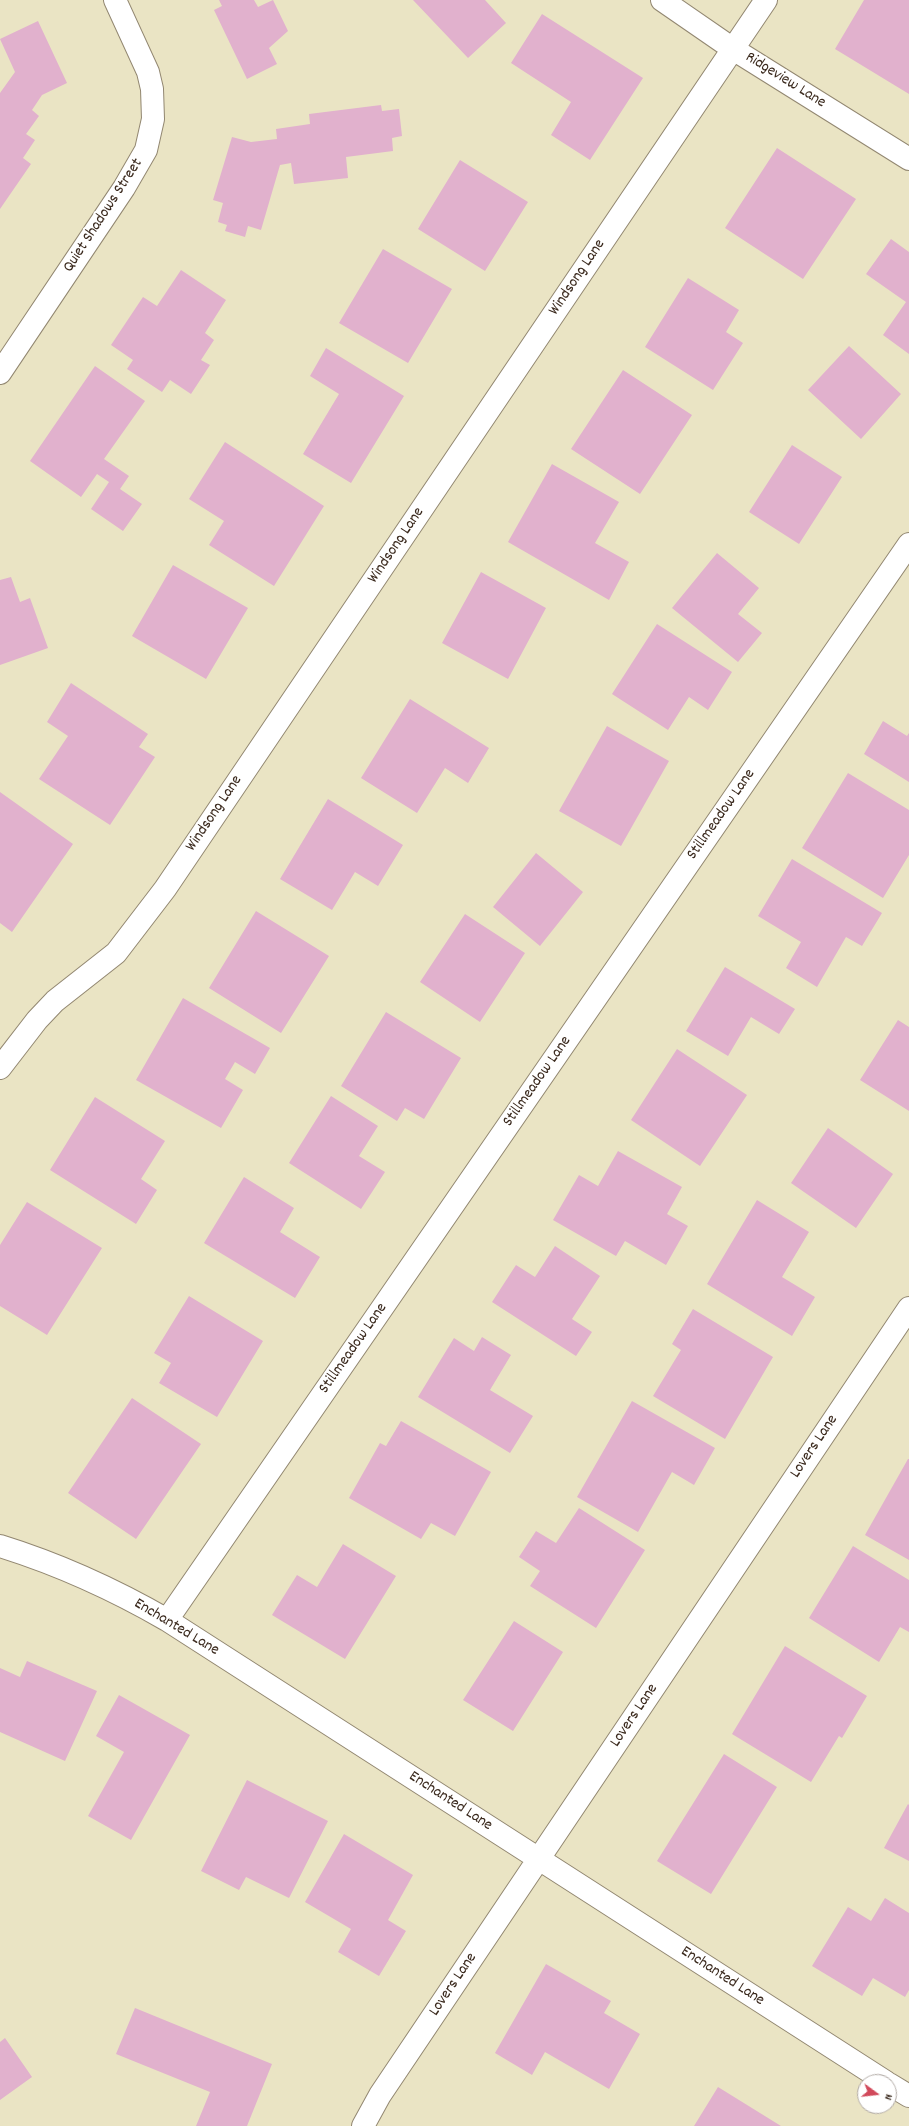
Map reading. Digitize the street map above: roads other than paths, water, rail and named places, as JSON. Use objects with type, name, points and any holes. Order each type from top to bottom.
[{"type":"street","name":"Quiet Shadows Street","points":[[0,373],[124,188],[146,150],[153,118],[152,88],[148,72],[115,0]]},
{"type":"street","name":"Ridgeview Lane","points":[[662,0],[733,49],[909,159]]},
{"type":"street","name":"Windsong Lane","points":[[0,1068],[37,1020],[55,1001],[116,953],[165,889],[766,0]]},
{"type":"street","name":"Stillmeadow Lane","points":[[167,1620],[909,544]]},
{"type":"street","name":"Lovers Lane","points":[[363,2126],[380,2095],[909,1308]]},
{"type":"street","name":"Enchanted Lane","points":[[0,1546],[76,1574],[167,1620],[873,2074]]},
{"type":"street","points":[[897,2089],[909,2096]]}]
